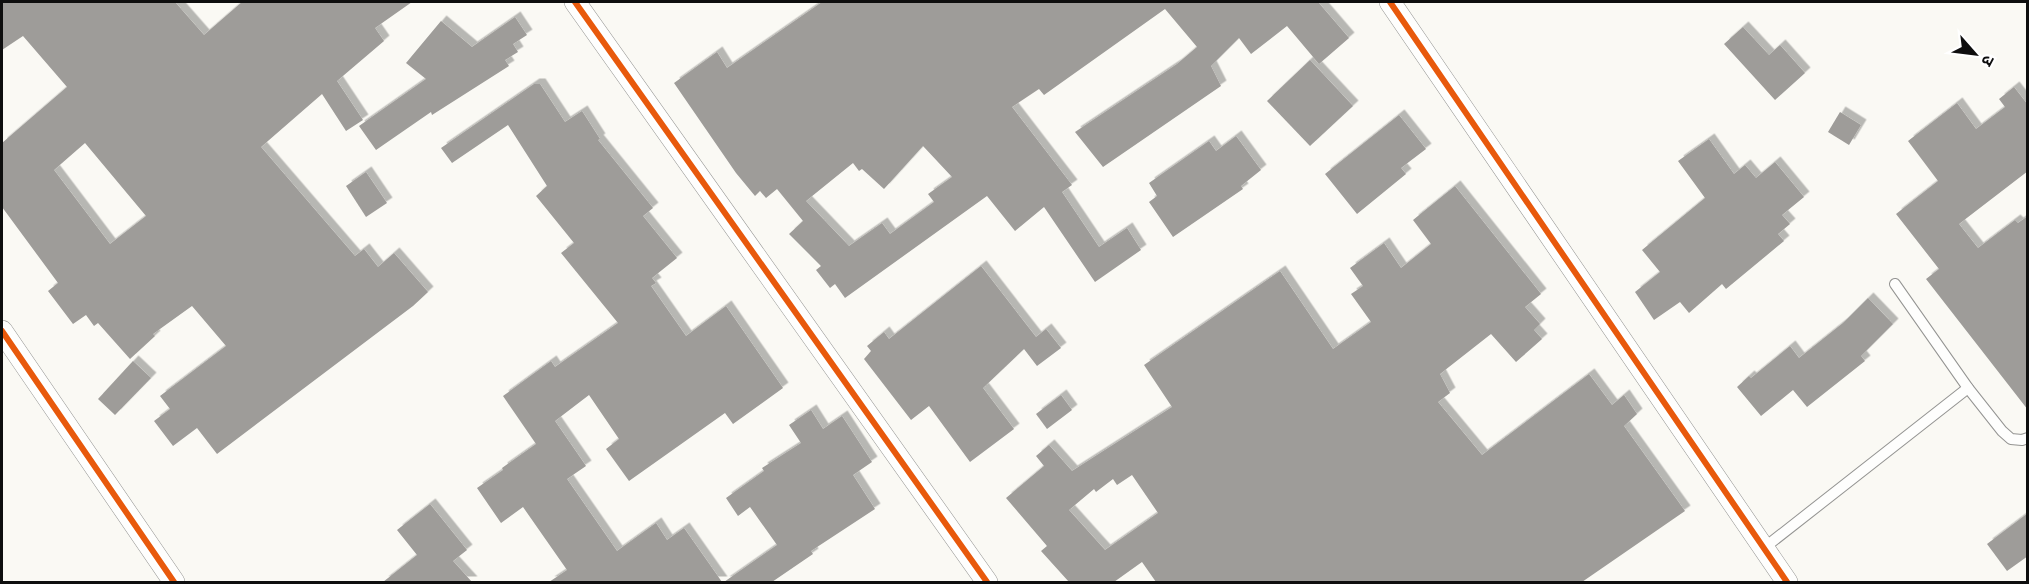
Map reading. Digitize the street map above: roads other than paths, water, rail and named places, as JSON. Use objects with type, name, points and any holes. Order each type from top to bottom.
[{"type":"street","points":[[575,2],[987,582]]},
{"type":"street","points":[[1390,2],[1787,582]]},
{"type":"street","points":[[2,331],[174,582]]},
{"type":"lane","points":[[1895,284],[1968,388],[2002,431],[2012,439],[2028,438]]},
{"type":"lane","points":[[1764,548],[1968,388]]}]
